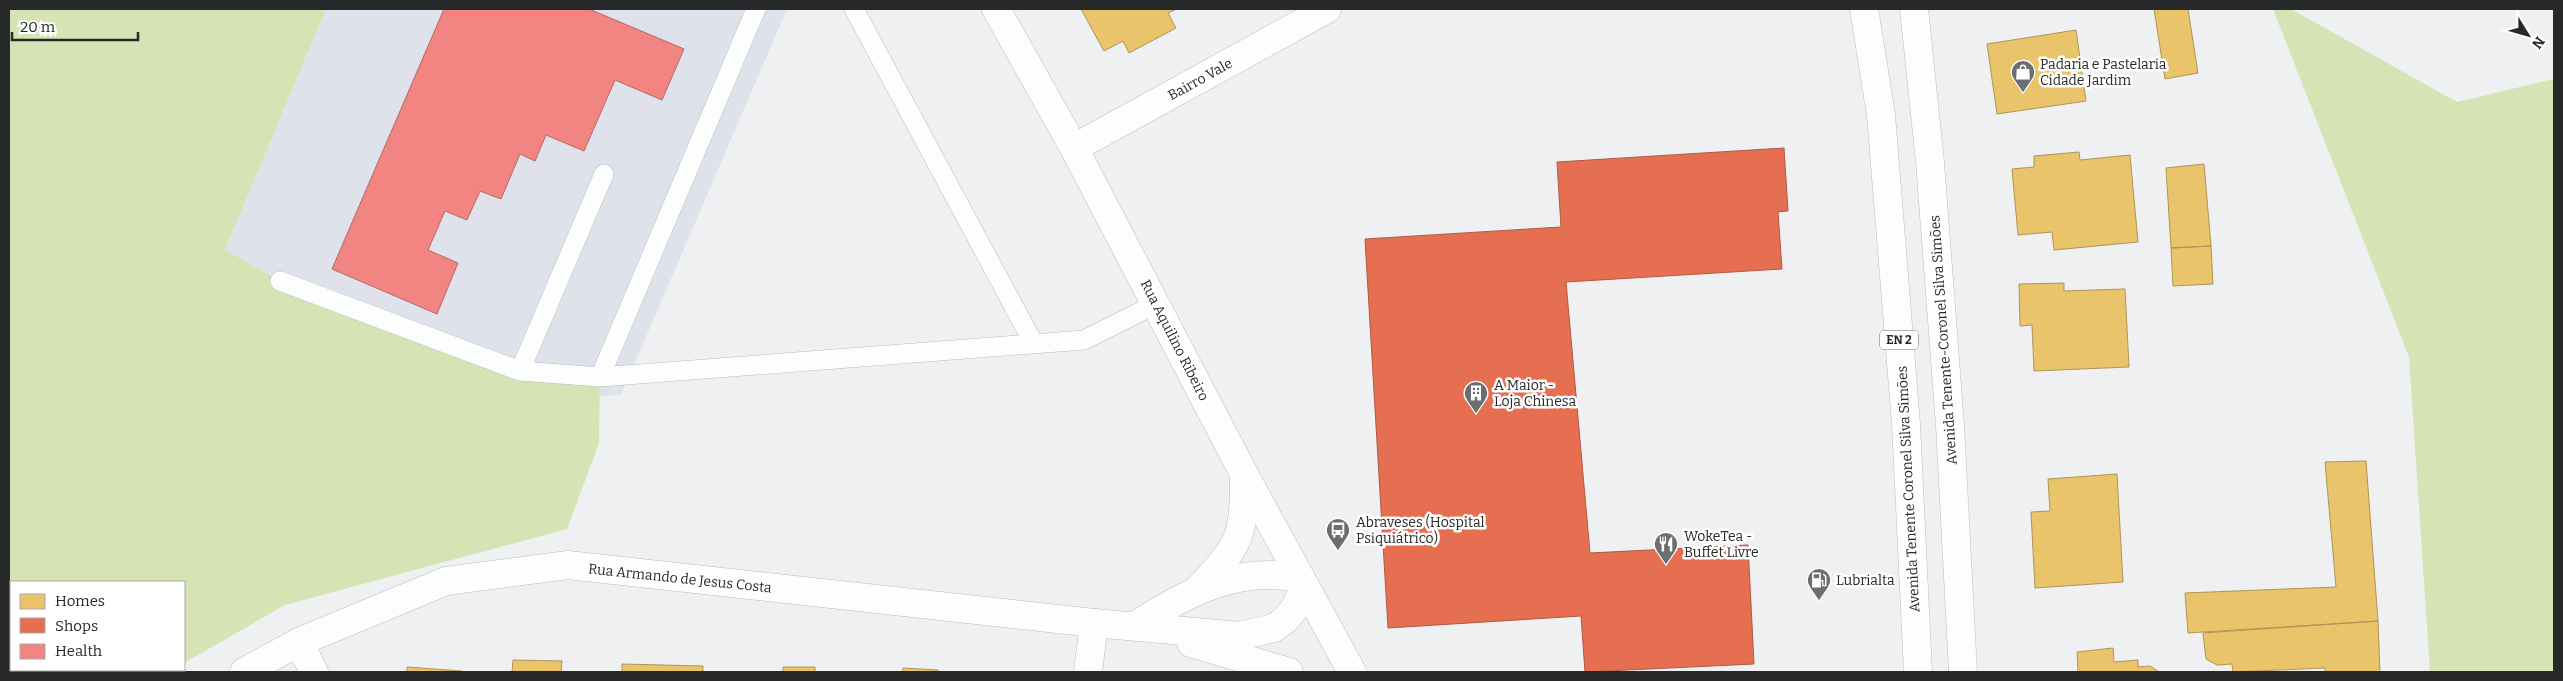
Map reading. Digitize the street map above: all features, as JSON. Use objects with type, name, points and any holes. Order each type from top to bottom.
[{"type":"street","name":"Rua Aquilino Ribeiro","points":[[996,9],[1074,148],[1244,474],[1352,672]]},
{"type":"street","name":"Bairro Vale","points":[[1074,148],[1328,9]]},
{"type":"street","name":"Avenida Tenente Coronel Silva Simões","points":[[1864,9],[1881,115],[1887,184],[1906,424],[1918,672]]},
{"type":"street","name":"Avenida Tenente-Coronel Silva Simões","points":[[1914,9],[1930,162],[1950,425],[1963,672]]},
{"type":"street","points":[[1197,591],[1232,552],[1241,533],[1244,512],[1244,474]]},
{"type":"street","name":"Rua Armando de Jesus Costa","points":[[244,672],[299,642],[446,580],[568,565],[1135,626]]},
{"type":"street","points":[[1272,574],[1301,579],[1301,594],[1295,608],[1285,620],[1274,628],[1240,636],[1135,626],[1197,591],[1231,578],[1272,574]]},
{"type":"street","points":[[1088,672],[1094,623]]},
{"type":"street","points":[[1135,626],[1289,672]]},
{"type":"street","points":[[299,642],[314,672]]},
{"type":"lane","points":[[600,377],[756,9]]},
{"type":"lane","points":[[854,9],[1034,344]]},
{"type":"lane","points":[[520,371],[604,174]]},
{"type":"lane","points":[[280,281],[520,371],[600,377],[1084,340],[1156,304]]},
{"type":"shaded area","points":[[326,9],[787,9],[621,395],[578,397],[303,308],[225,250]]},
{"type":"green space","points":[[9,9],[326,9],[225,250],[280,281],[520,371],[600,377],[599,443],[567,529],[285,605],[185,662],[185,581],[10,581],[10,671],[171,671],[9,672]]},
{"type":"green space","points":[[2273,9],[2291,9],[2457,102],[2554,79],[2554,672],[2430,672],[2409,357]]},
{"type":"building: Homes","points":[[1081,9],[1177,9],[1168,13],[1176,28],[1129,53],[1123,41],[1104,51]]},
{"type":"building: Homes","points":[[2154,9],[2188,9],[2198,73],[2165,79]]},
{"type":"building: Homes","points":[[2076,30],[2086,101],[1997,114],[1987,44]]},
{"type":"building: Homes","points":[[2079,152],[2080,160],[2130,155],[2138,242],[2054,250],[2052,232],[2018,235],[2012,169],[2034,167],[2034,156]]},
{"type":"building: Homes","points":[[2204,164],[2211,246],[2171,248],[2166,168]]},
{"type":"building: Homes","points":[[2211,246],[2213,284],[2173,286],[2171,248]]},
{"type":"building: Homes","points":[[2064,283],[2064,291],[2125,289],[2129,367],[2034,371],[2032,325],[2020,326],[2019,284]]},
{"type":"building: Homes","points":[[2366,461],[2378,621],[2188,633],[2185,593],[2336,587],[2325,462]]},
{"type":"building: Homes","points":[[2117,474],[2123,582],[2035,588],[2031,512],[2050,511],[2048,479]]},
{"type":"building: Homes","points":[[2378,621],[2380,672],[2325,672],[2325,668],[2233,672],[2232,664],[2217,665],[2206,659],[2203,633]]},
{"type":"building: Homes","points":[[2113,648],[2114,662],[2138,660],[2138,667],[2150,666],[2159,672],[2078,672],[2077,652]]},
{"type":"building: Homes","points":[[513,660],[562,661],[561,672],[512,672]]},
{"type":"building: Homes","points":[[622,664],[703,666],[703,672],[622,672]]},
{"type":"building: Homes","points":[[407,667],[462,671],[462,672],[407,672]]},
{"type":"building: Homes","points":[[783,667],[815,667],[815,672],[783,672]]},
{"type":"building: Homes","points":[[903,668],[938,670],[938,672],[902,672]]},
{"type":"building: Shops","name":"A Maior - Loja Chinesa","points":[[1784,148],[1788,211],[1778,212],[1782,269],[1566,282],[1590,553],[1748,545],[1754,664],[1585,672],[1581,616],[1388,628],[1365,239],[1561,227],[1557,162]]},
{"type":"building: Health","points":[[444,9],[589,9],[684,49],[662,100],[615,80],[584,151],[546,135],[535,161],[520,154],[501,199],[480,191],[467,220],[445,211],[428,250],[458,263],[437,314],[332,269]]},
{"type":"place","name":"Padaria e Pastelaria Cidade Jardim","points":[[2023,93]]},
{"type":"place","name":"A Maior - Loja Chinesa","points":[[1476,414]]},
{"type":"place","name":"Abraveses (Hospital Psiquiátrico)","points":[[1338,551]]},
{"type":"place","name":"WokeTea - Buffet Livre","points":[[1666,565]]},
{"type":"place","name":"Lubrialta","points":[[1819,601]]}]
